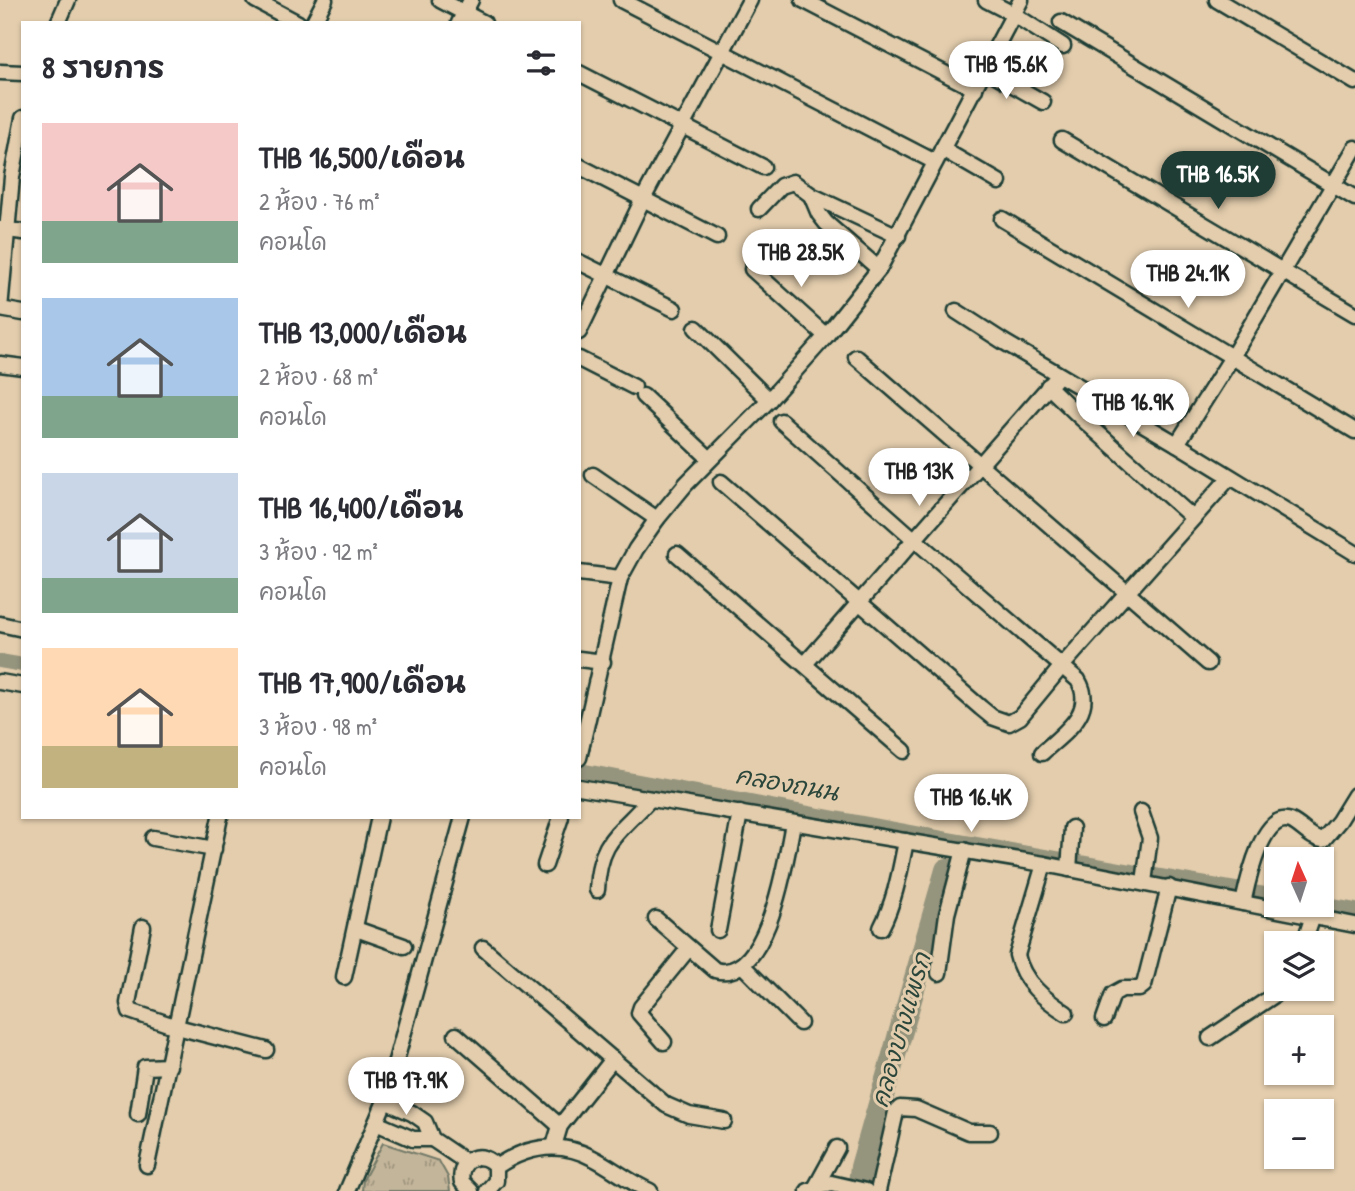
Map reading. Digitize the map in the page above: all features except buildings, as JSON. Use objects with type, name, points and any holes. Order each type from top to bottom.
[{"type":"street","points":[[59,21],[68,0]]},
{"type":"street","points":[[255,0],[294,21]]},
{"type":"street","points":[[314,21],[325,0]]},
{"type":"street","points":[[440,0],[481,21]]},
{"type":"street","points":[[621,0],[722,52],[999,182]]},
{"type":"street","points":[[581,328],[643,199],[750,0]]},
{"type":"street","points":[[803,0],[975,89]]},
{"type":"street","points":[[986,0],[1063,46]]},
{"type":"street","points":[[581,752],[620,578],[657,519],[826,336],[878,269],[898,236],[1021,0]]},
{"type":"street","points":[[1217,0],[1355,82]]},
{"type":"street","points":[[1061,22],[1355,198]]},
{"type":"street","points":[[985,69],[1043,102]]},
{"type":"street","points":[[0,72],[21,73]]},
{"type":"street","points":[[581,74],[763,167]]},
{"type":"street","points":[[21,136],[4,229],[0,309],[21,313]]},
{"type":"street","points":[[1062,140],[1355,314]]},
{"type":"street","points":[[1177,444],[1232,357],[1355,148]]},
{"type":"street","points":[[0,153],[19,155]]},
{"type":"street","points":[[581,167],[717,237]]},
{"type":"street","points":[[759,209],[780,186],[793,182],[811,195],[898,236]]},
{"type":"street","points":[[811,195],[826,223],[878,269]]},
{"type":"street","points":[[1002,219],[1355,431]]},
{"type":"street","points":[[581,263],[674,309]]},
{"type":"street","points":[[752,269],[826,336]]},
{"type":"street","points":[[956,311],[1059,375],[1353,548]]},
{"type":"street","points":[[696,328],[769,400]]},
{"type":"street","points":[[856,357],[1208,663]]},
{"type":"street","points":[[581,360],[638,391],[710,459]]},
{"type":"street","points":[[0,363],[21,367]]},
{"type":"street","points":[[805,664],[1059,375]]},
{"type":"street","points":[[1048,386],[1194,518]]},
{"type":"street","points":[[781,421],[1078,681],[1085,699],[1083,710],[1042,753]]},
{"type":"street","points":[[593,475],[657,519]]},
{"type":"street","points":[[722,482],[981,708],[1001,722],[1009,723],[1020,717],[1230,477]]},
{"type":"street","points":[[677,554],[904,751]]},
{"type":"street","points":[[581,573],[620,578]]},
{"type":"street","points":[[0,624],[21,629]]},
{"type":"street","points":[[581,659],[603,663]]},
{"type":"street","points":[[0,682],[21,686]]},
{"type":"street","points":[[581,787],[1044,864],[1070,865],[1144,878],[1169,887],[1264,903]]},
{"type":"street","points":[[1244,898],[1255,854],[1275,823],[1291,821],[1317,839],[1323,840],[1355,795]]},
{"type":"street","points":[[597,890],[600,859],[607,844],[650,799]]},
{"type":"street","points":[[1140,812],[1150,838],[1144,878]]},
{"type":"street","points":[[718,930],[740,813]]},
{"type":"street","points":[[147,1166],[220,819]]},
{"type":"street","points":[[344,977],[379,819]]},
{"type":"street","points":[[347,1191],[385,1101],[462,819]]},
{"type":"street","points":[[545,865],[560,819]]},
{"type":"street","points":[[656,919],[715,970],[732,972],[743,966],[753,955],[774,905],[793,823]]},
{"type":"street","points":[[1070,865],[1072,834]]},
{"type":"street","points":[[153,838],[214,849]]},
{"type":"street","points":[[881,928],[897,888],[906,841]]},
{"type":"street","points":[[939,973],[947,914],[964,850]]},
{"type":"street","points":[[1044,864],[1017,956],[1019,966],[1038,992],[1066,1013]]},
{"type":"street","points":[[1104,1019],[1113,994],[1122,989],[1139,989],[1144,985],[1169,887]]},
{"type":"street","points":[[1318,917],[1355,925]]},
{"type":"street","points":[[143,927],[128,1003],[130,1011],[177,1027],[267,1050]]},
{"type":"street","points":[[356,929],[404,946]]},
{"type":"street","points":[[483,948],[675,1111],[724,1121]]},
{"type":"street","points":[[664,1042],[639,1013],[689,948]]},
{"type":"street","points":[[743,966],[800,1023]]},
{"type":"street","points":[[1210,1038],[1266,1001]]},
{"type":"street","points":[[456,1035],[560,1126]]},
{"type":"street","points":[[554,1146],[560,1126],[613,1059]]},
{"type":"street","points":[[138,1114],[145,1067],[169,1066]]},
{"type":"street","points":[[385,1101],[425,1122],[432,1139],[466,1162]]},
{"type":"street","points":[[878,1191],[896,1112],[900,1108],[916,1109],[969,1132],[990,1132]]},
{"type":"street","points":[[376,1123],[413,1139],[432,1139]]},
{"type":"street","points":[[496,1167],[516,1154],[554,1146],[592,1157],[650,1191]]},
{"type":"street","points":[[812,1190],[837,1148]]},
{"type":"street","points":[[471,1191],[462,1182],[461,1175],[466,1162],[471,1158],[485,1158],[496,1167]]},
{"type":"street","points":[[487,1191],[496,1181],[496,1167]]},
{"type":"street","points":[[812,1190],[831,1183],[866,1191]]},
{"type":"green space","points":[[383,1143],[439,1161],[448,1177],[450,1191],[362,1191],[363,1180]]},
{"type":"waterway","name":"คลองถนน","points":[[0,661],[21,665]]},
{"type":"waterway","name":"คลองถนน","points":[[581,770],[953,840],[1264,894]]},
{"type":"waterway","name":"คลองบางแพรก","points":[[859,1191],[862,1167],[947,870]]},
{"type":"waterway","name":"คลองถนน","points":[[1334,906],[1355,910]]}]
